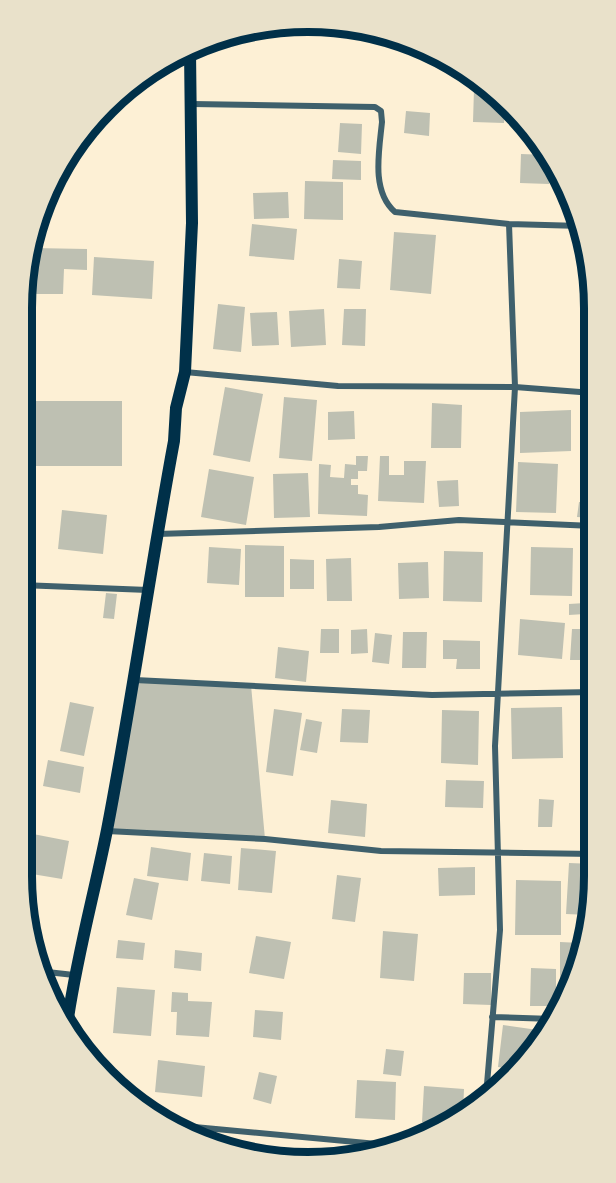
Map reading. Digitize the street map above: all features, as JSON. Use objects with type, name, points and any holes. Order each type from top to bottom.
[{"type":"main road","points":[[69,1013],[74,975],[106,831],[135,680],[156,534],[174,441],[176,408],[185,372],[192,223],[190,58]]},
{"type":"street","points":[[192,104],[375,107],[381,111],[382,122],[380,190],[385,203],[395,212],[510,224],[572,226]]},
{"type":"street","points":[[487,1086],[500,930],[496,854],[497,693],[509,523],[515,387],[510,224]]},
{"type":"street","points":[[185,372],[338,386],[515,387],[584,392]]},
{"type":"street","points":[[156,534],[379,527],[459,520],[584,526]]},
{"type":"street","points":[[32,585],[148,590]]},
{"type":"street","points":[[135,680],[432,695],[584,692]]},
{"type":"street","points":[[106,831],[265,838],[381,850],[584,854]]},
{"type":"street","points":[[49,972],[74,975]]},
{"type":"street","points":[[492,1017],[544,1019]]},
{"type":"street","points":[[195,1127],[373,1144]]},
{"type":"building","points":[[474,89],[476,89],[505,113],[504,123],[473,122]]},
{"type":"building","points":[[406,111],[430,113],[429,136],[404,133]]},
{"type":"building","points":[[340,123],[362,124],[361,154],[338,152]]},
{"type":"building","points":[[521,154],[538,155],[549,173],[549,184],[520,183]]},
{"type":"building","points":[[333,160],[361,161],[361,180],[332,179]]},
{"type":"building","points":[[305,181],[343,182],[343,220],[304,219]]},
{"type":"building","points":[[288,192],[289,218],[254,219],[253,193]]},
{"type":"building","points":[[252,224],[297,229],[294,260],[249,256]]},
{"type":"building","points":[[394,232],[436,235],[431,294],[390,290]]},
{"type":"building","points":[[38,248],[87,249],[87,270],[64,269],[63,294],[32,294]]},
{"type":"building","points":[[94,257],[154,261],[152,299],[92,295]]},
{"type":"building","points":[[339,259],[362,261],[360,289],[337,288]]},
{"type":"building","points":[[218,304],[245,307],[241,352],[213,349]]},
{"type":"building","points":[[324,309],[326,345],[291,347],[289,311]]},
{"type":"building","points":[[344,309],[366,309],[365,346],[342,345]]},
{"type":"building","points":[[277,312],[279,345],[252,346],[250,313]]},
{"type":"building","points":[[225,387],[263,394],[250,462],[213,455]]},
{"type":"building","points":[[284,397],[317,400],[312,461],[279,458]]},
{"type":"building","points":[[32,401],[122,401],[122,466],[32,466]]},
{"type":"building","points":[[432,403],[462,405],[461,448],[431,448]]},
{"type":"building","points":[[571,410],[571,451],[520,453],[520,412]]},
{"type":"building","points":[[354,411],[355,439],[328,440],[328,412]]},
{"type":"building","points":[[356,456],[368,456],[367,471],[358,471],[358,479],[351,479],[351,485],[358,485],[358,494],[368,495],[367,516],[318,514],[319,464],[331,465],[330,477],[344,478],[345,464],[356,465]]},
{"type":"building","points":[[380,456],[389,456],[389,475],[404,475],[404,461],[426,461],[424,503],[378,501]]},
{"type":"building","points":[[518,462],[558,464],[556,513],[516,512]]},
{"type":"building","points":[[209,469],[254,477],[246,525],[201,517]]},
{"type":"building","points":[[308,473],[310,517],[274,518],[273,474]]},
{"type":"building","points":[[458,480],[459,506],[439,507],[437,481]]},
{"type":"building","points":[[579,502],[584,502],[584,517],[577,517]]},
{"type":"building","points":[[62,510],[107,515],[103,554],[58,549]]},
{"type":"building","points":[[245,545],[284,546],[284,597],[245,597]]},
{"type":"building","points":[[209,547],[241,549],[239,585],[207,583]]},
{"type":"building","points":[[531,547],[573,548],[572,596],[530,595]]},
{"type":"building","points":[[444,551],[483,552],[482,602],[443,601]]},
{"type":"building","points":[[351,558],[352,601],[327,601],[326,559]]},
{"type":"building","points":[[290,559],[314,560],[314,589],[290,589]]},
{"type":"building","points":[[428,562],[429,598],[399,599],[398,563]]},
{"type":"building","points":[[106,593],[117,594],[114,619],[103,618]]},
{"type":"building","points":[[584,603],[584,614],[569,615],[569,604]]},
{"type":"building","points":[[520,619],[565,623],[562,659],[518,655]]},
{"type":"building","points":[[321,629],[339,629],[339,653],[320,653]]},
{"type":"building","points":[[367,629],[368,653],[351,654],[351,630]]},
{"type":"building","points":[[572,629],[584,629],[583,660],[570,660]]},
{"type":"building","points":[[403,632],[427,632],[426,668],[402,668]]},
{"type":"building","points":[[375,633],[392,635],[389,664],[372,662]]},
{"type":"building","points":[[443,640],[480,641],[480,669],[456,669],[457,659],[443,659]]},
{"type":"building","points":[[278,647],[309,651],[306,682],[275,678]]},
{"type":"building","points":[[135,680],[251,685],[265,839],[106,831]]},
{"type":"building","points":[[70,702],[94,707],[84,756],[60,751]]},
{"type":"building","points":[[562,707],[563,758],[512,759],[511,708]]},
{"type":"building","points":[[274,709],[302,713],[293,776],[266,772]]},
{"type":"building","points":[[342,709],[370,710],[368,743],[340,742]]},
{"type":"building","points":[[442,710],[479,711],[478,765],[441,763]]},
{"type":"building","points":[[306,719],[322,722],[317,753],[300,750]]},
{"type":"building","points":[[48,760],[84,767],[80,793],[43,786]]},
{"type":"building","points":[[446,780],[484,781],[483,808],[445,807]]},
{"type":"building","points":[[539,799],[554,800],[552,827],[538,827]]},
{"type":"building","points":[[331,800],[367,804],[365,837],[328,833]]},
{"type":"building","points":[[33,834],[69,841],[62,879],[32,874]]},
{"type":"building","points":[[151,847],[191,853],[188,881],[147,876]]},
{"type":"building","points":[[241,848],[276,851],[272,893],[238,890]]},
{"type":"building","points":[[204,853],[232,856],[230,884],[201,881]]},
{"type":"building","points":[[569,863],[584,864],[581,915],[566,914]]},
{"type":"building","points":[[475,867],[475,895],[439,896],[438,868]]},
{"type":"building","points":[[337,875],[361,878],[355,922],[332,919]]},
{"type":"building","points":[[134,878],[159,883],[152,920],[126,915]]},
{"type":"building","points":[[516,880],[561,881],[561,935],[515,935]]},
{"type":"building","points":[[383,931],[418,934],[414,981],[380,978]]},
{"type":"building","points":[[256,936],[291,942],[284,979],[249,973]]},
{"type":"building","points":[[118,940],[145,943],[143,960],[116,958]]},
{"type":"building","points":[[560,942],[576,943],[570,964],[560,988]]},
{"type":"building","points":[[175,950],[202,953],[201,971],[174,968]]},
{"type":"building","points":[[531,968],[556,969],[556,997],[551,1006],[530,1006]]},
{"type":"building","points":[[464,973],[491,973],[491,1005],[463,1004]]},
{"type":"building","points":[[117,987],[155,990],[151,1036],[113,1033]]},
{"type":"building","points":[[172,992],[188,993],[188,1001],[212,1002],[209,1037],[176,1035],[177,1012],[171,1012]]},
{"type":"building","points":[[255,1010],[283,1012],[281,1040],[253,1037]]},
{"type":"building","points":[[503,1025],[537,1030],[506,1068],[498,1067]]},
{"type":"building","points":[[386,1049],[404,1051],[401,1076],[383,1074]]},
{"type":"building","points":[[158,1060],[205,1066],[202,1097],[155,1092]]},
{"type":"building","points":[[259,1072],[277,1076],[271,1104],[253,1099]]},
{"type":"building","points":[[357,1080],[396,1082],[395,1120],[355,1118]]},
{"type":"building","points":[[424,1086],[464,1089],[462,1105],[431,1123],[422,1122]]}]
